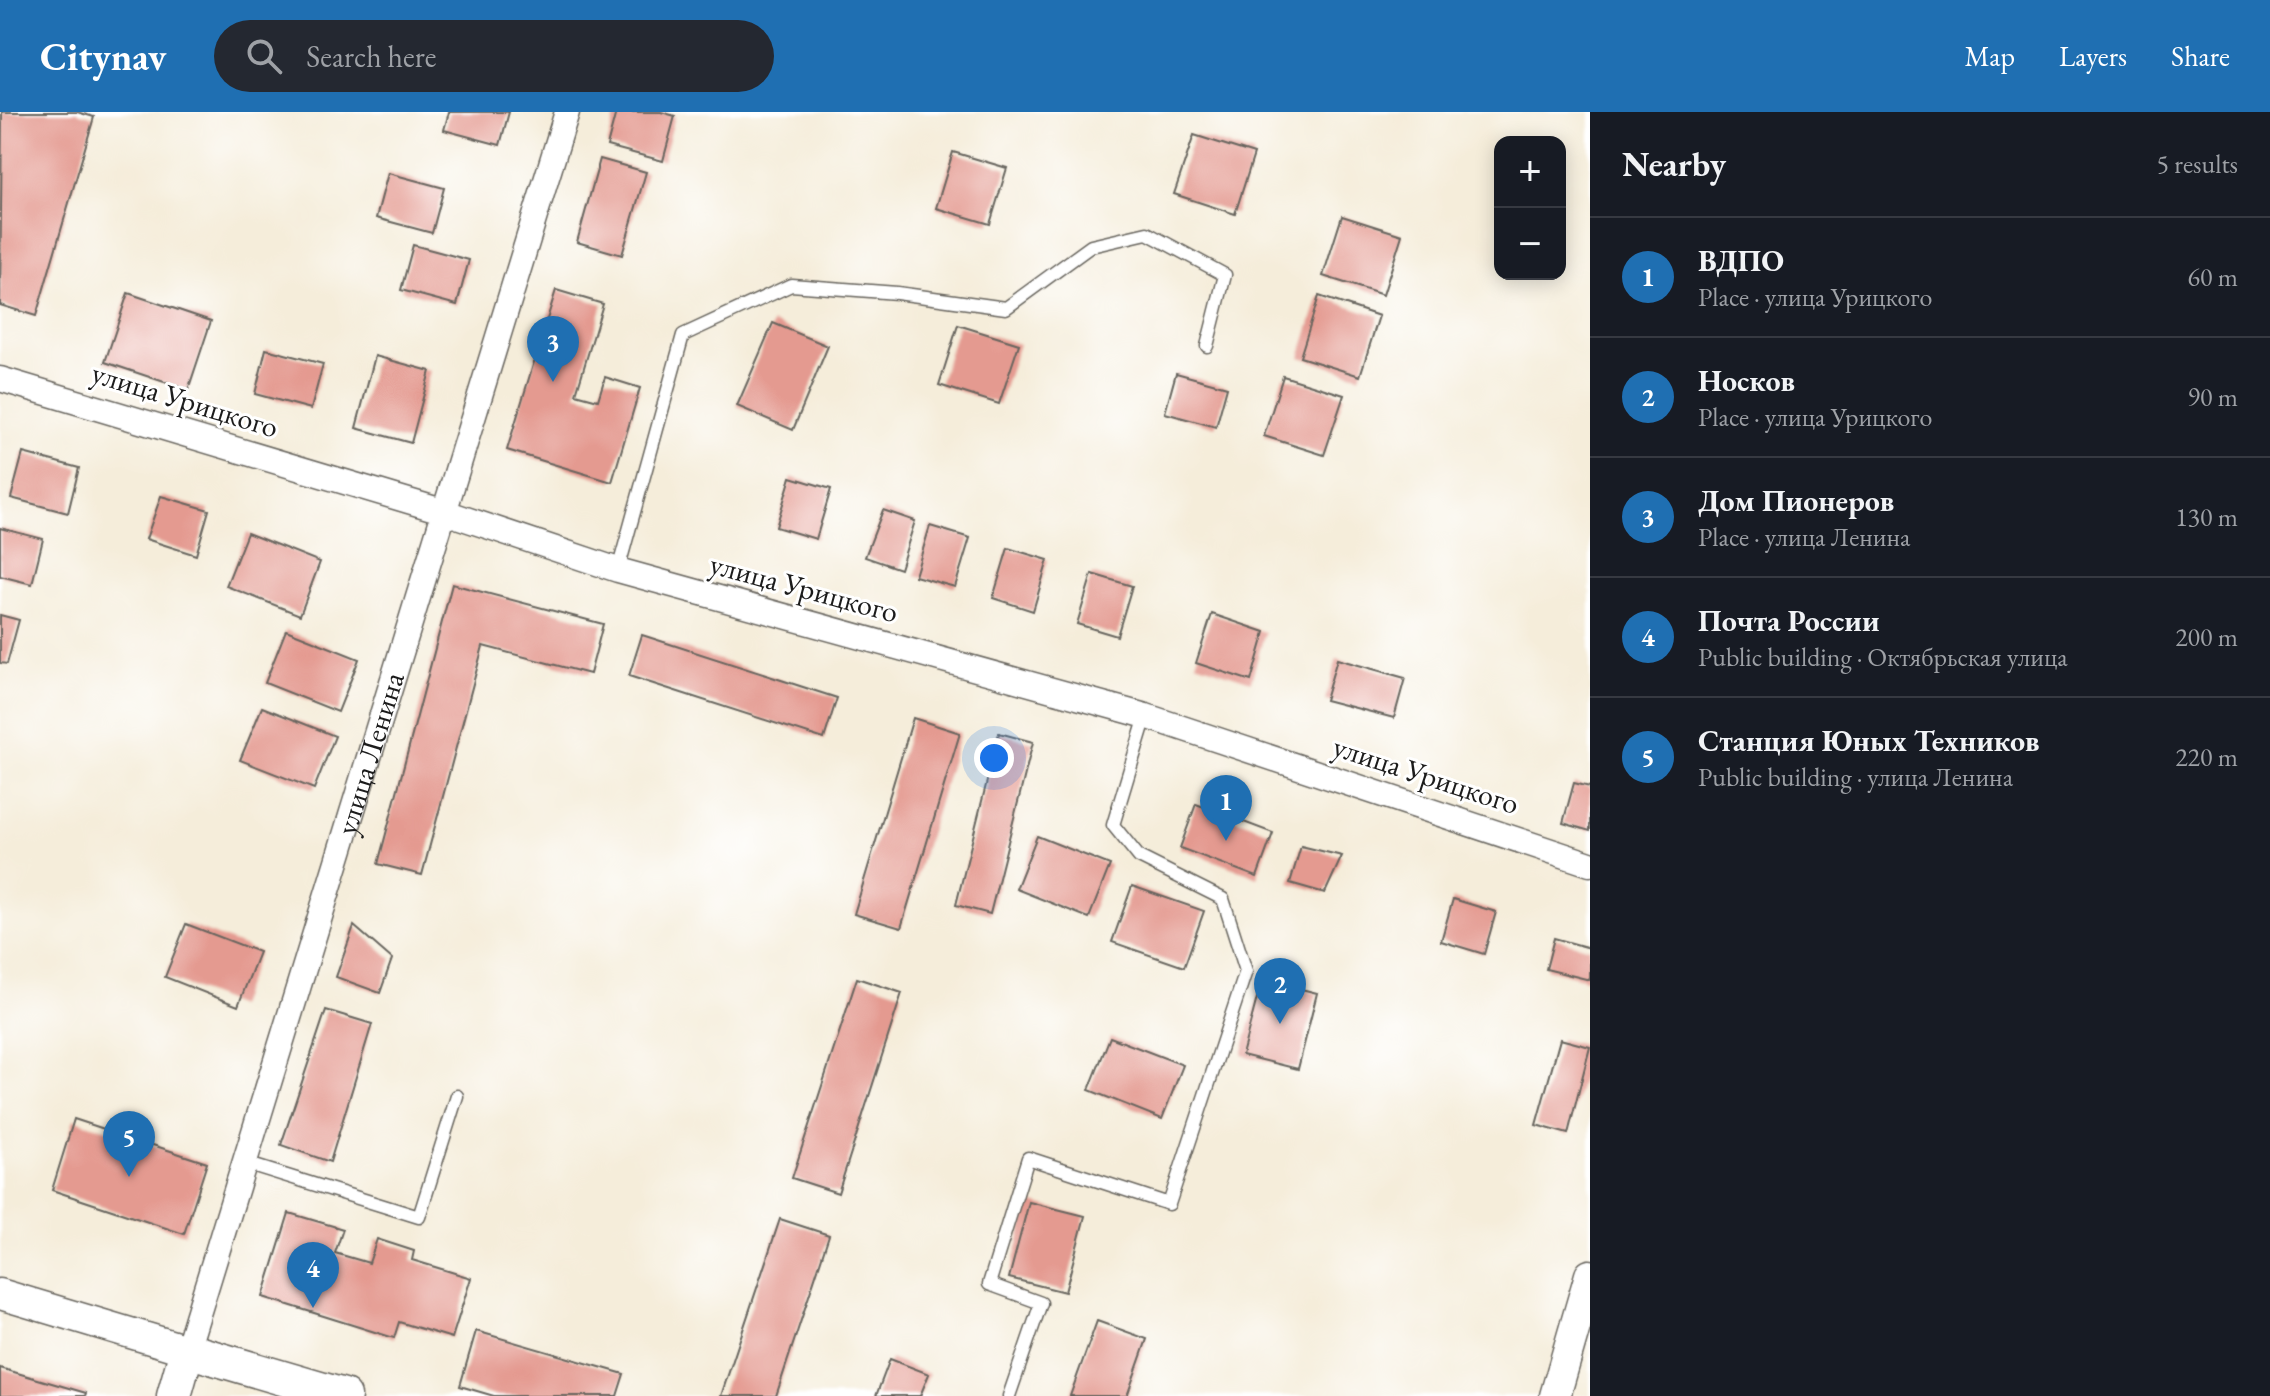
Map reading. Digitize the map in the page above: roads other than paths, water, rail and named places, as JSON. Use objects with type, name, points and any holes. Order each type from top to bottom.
[{"type":"main road","name":"улица Ленина","points":[[174,1396],[187,1350]]},
{"type":"main road","points":[[187,1350],[344,1396]]},
{"type":"street","name":"улица Ленина","points":[[187,1350],[442,511],[567,112]]},
{"type":"street","name":"улица Урицкого","points":[[0,379],[442,511],[618,570],[1146,716],[1590,864]]},
{"type":"street","points":[[1555,1396],[1590,1275]]},
{"type":"street","points":[[0,1294],[187,1350]]},
{"type":"lane","points":[[618,570],[683,335],[791,285],[897,293],[1006,308],[1091,246],[1147,233],[1225,275],[1207,346]]},
{"type":"lane","points":[[1009,1396],[1041,1303],[989,1284],[1028,1158],[1169,1204],[1246,971],[1223,899],[1139,857],[1113,825],[1146,716]]},
{"type":"lane","points":[[245,1163],[419,1217],[457,1096]]},
{"type":"place","name":"Дом Пионеров","points":[[553,382]]},
{"type":"place","name":"ВДПО","points":[[1226,841]]},
{"type":"place","name":"Носков","points":[[1280,1024]]},
{"type":"place","name":"Станция Юных Техников","points":[[129,1177]]},
{"type":"place","name":"Почта России","points":[[313,1308]]}]
